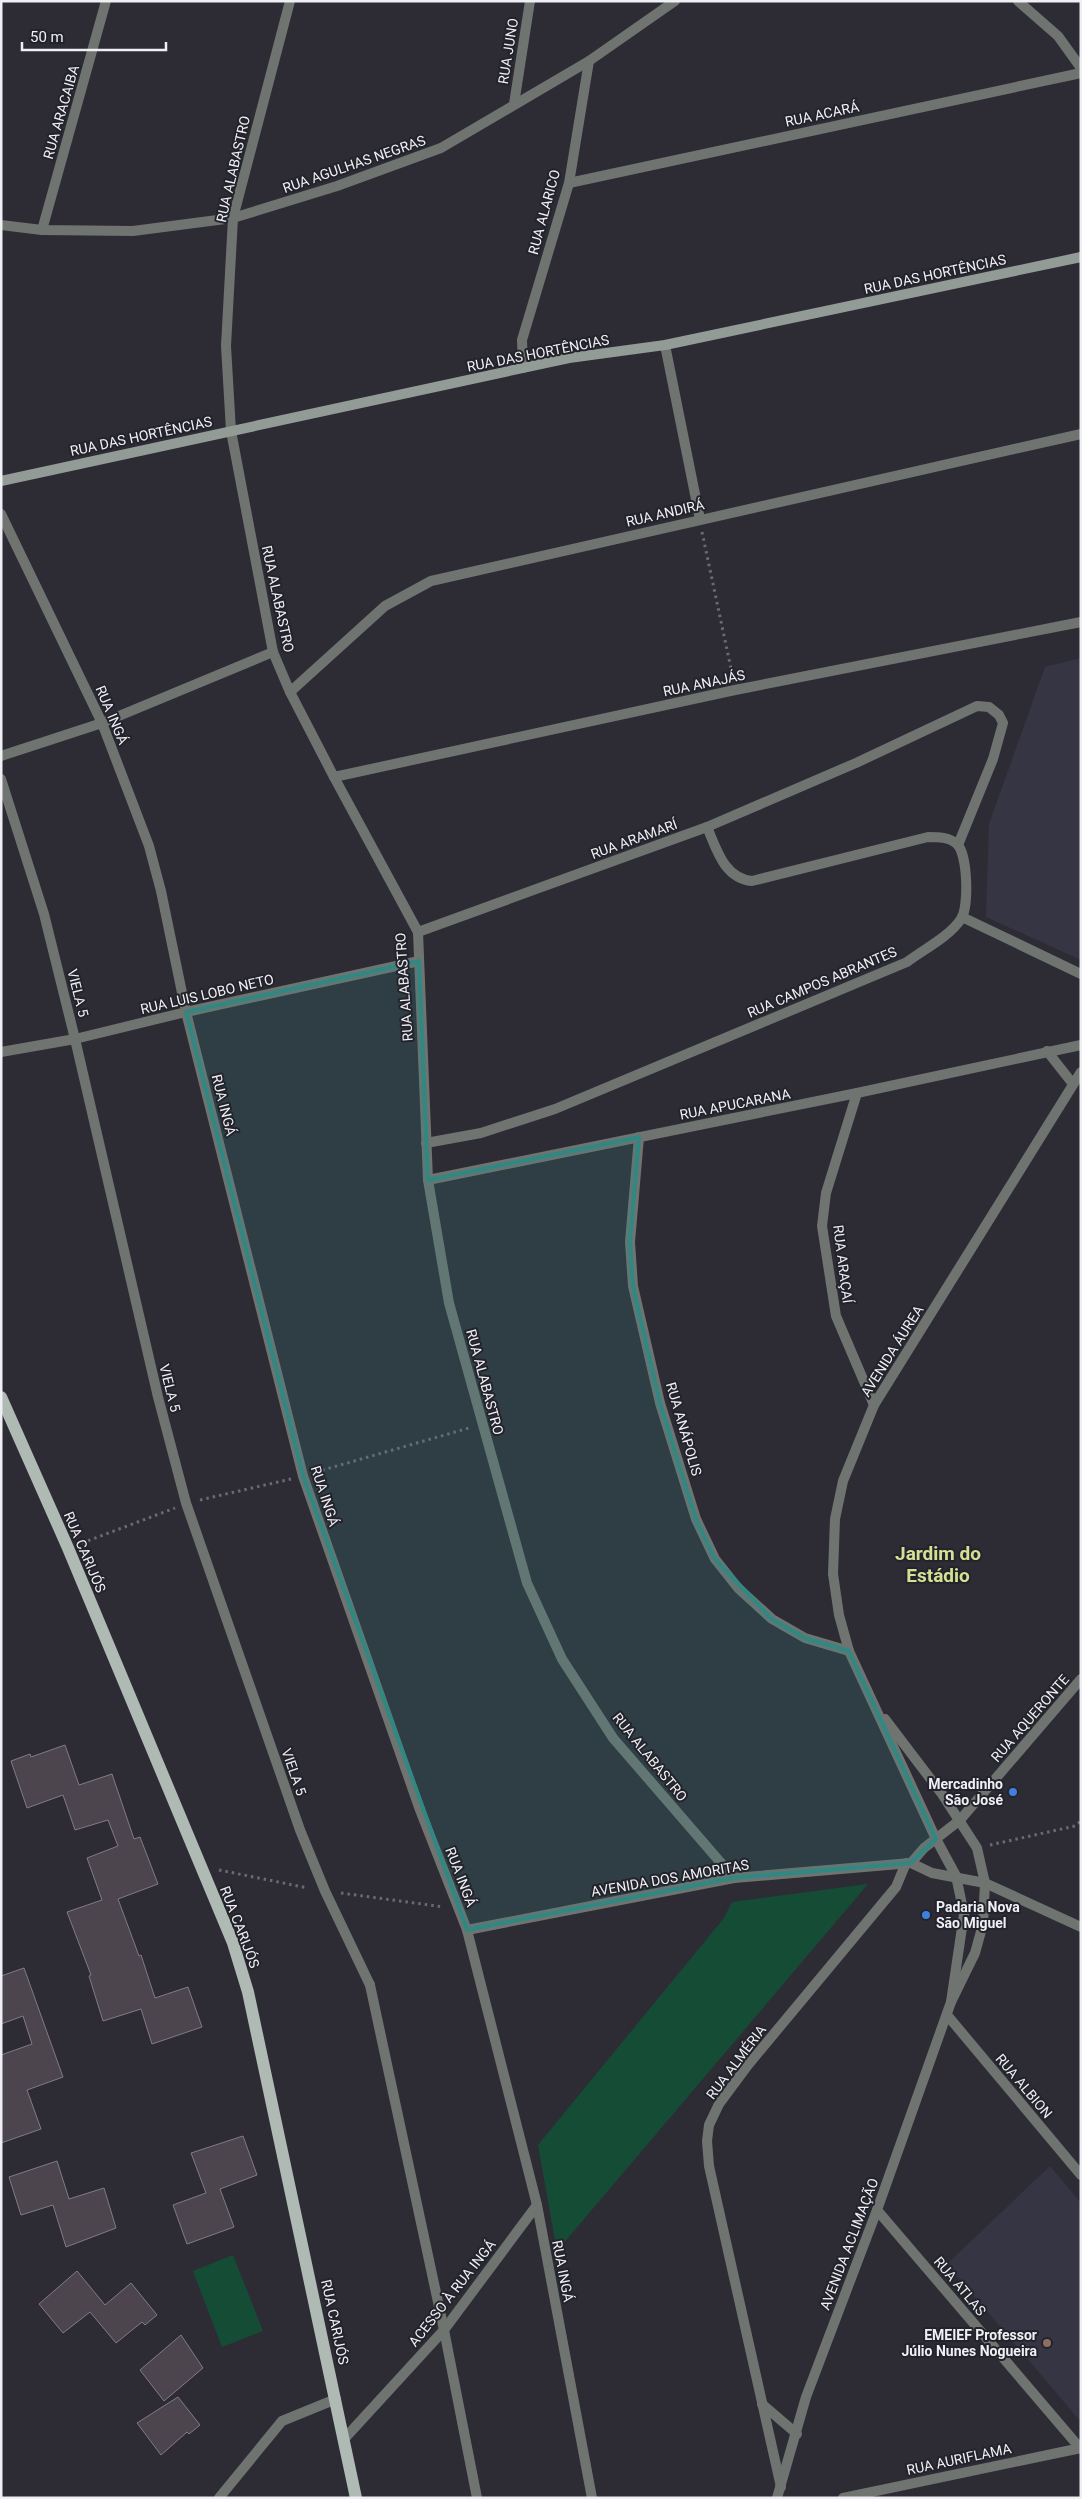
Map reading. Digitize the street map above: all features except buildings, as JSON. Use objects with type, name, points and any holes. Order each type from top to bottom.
[{"type":"main road","name":"RUA DAS HORTÊNCIAS","points":[[1,481],[569,358],[665,345],[1081,257]]},
{"type":"main road","name":"RUA CARIJÓS","points":[[1,1397],[68,1548],[233,1943],[248,1992],[345,2438],[356,2498]]},
{"type":"street","name":"RUA ARACAIBA","points":[[42,230],[106,1]]},
{"type":"street","name":"RUA ALABASTRO","points":[[290,1],[233,218],[226,346],[232,431],[273,652],[290,692],[334,778],[418,932],[428,1180],[449,1303],[526,1583],[562,1658],[613,1738],[734,1878]]},
{"type":"street","name":"RUA JUNO","points":[[514,104],[530,1]]},
{"type":"street","name":"RUA AGULHAS NEGRAS","points":[[1,225],[42,230],[133,230],[233,218],[337,186],[441,148],[589,61],[675,1]]},
{"type":"street","points":[[1018,1],[1058,36],[1081,68]]},
{"type":"street","name":"RUA ALARICO","points":[[523,368],[522,340],[569,183],[589,61]]},
{"type":"street","name":"RUA ACARÁ","points":[[569,183],[1081,73]]},
{"type":"street","points":[[665,345],[700,520]]},
{"type":"street","name":"RUA ANDIRÁ","points":[[290,692],[385,606],[431,581],[1081,434]]},
{"type":"street","name":"RUA INGÁ","points":[[1,514],[102,723],[149,846],[161,891],[186,1012],[303,1476],[420,1810],[467,1930],[537,2205],[592,2498]]},
{"type":"street","name":"RUA ANAJÁS","points":[[334,778],[735,690],[1081,622]]},
{"type":"street","points":[[1,756],[102,723],[273,652]]},
{"type":"street","name":"RUA ARAMARÍ","points":[[418,932],[707,827],[856,763],[977,706],[989,707],[1000,715],[1003,723],[993,759],[958,845]]},
{"type":"street","name":"VIELA 5","points":[[1,779],[44,914],[158,1397],[186,1504],[300,1830],[325,1891],[370,1985],[444,2330]]},
{"type":"street","points":[[707,827],[724,864],[732,874],[741,880],[752,881],[928,837],[948,839],[958,845],[962,853],[966,881],[965,905],[962,917],[1081,974]]},
{"type":"street","name":"RUA CAMPOS ABRANTES","points":[[426,1143],[482,1132],[555,1109],[907,962],[954,927],[962,917]]},
{"type":"street","name":"RUA LUIS LOBO NETO","points":[[1,1052],[75,1039],[186,1012],[419,961]]},
{"type":"street","name":"RUA APUCARANA","points":[[428,1180],[857,1093],[1081,1044]]},
{"type":"street","points":[[1046,1051],[1073,1084]]},
{"type":"street","name":"AVENIDA ÁUREA","points":[[956,1876],[936,1839],[849,1651],[839,1614],[833,1574],[835,1519],[843,1481],[874,1405],[1081,1072]]},
{"type":"street","name":"RUA ARAÇAÍ","points":[[857,1093],[826,1193],[822,1226],[836,1316],[874,1405]]},
{"type":"street","name":"RUA ANÁPOLIS","points":[[639,1137],[630,1242],[633,1286],[660,1403],[696,1519],[715,1559],[738,1588],[772,1619],[805,1638],[849,1651]]},
{"type":"street","name":"RUA AQUERONTE","points":[[960,1820],[1081,1679]]},
{"type":"street","name":"AVENIDA ÁUREA","points":[[873,1703],[960,1820],[977,1848],[985,1883]]},
{"type":"street","points":[[909,1863],[924,1848],[960,1820]]},
{"type":"street","name":"AVENIDA DOS AMORITAS","points":[[467,1930],[734,1878],[909,1863],[932,1873],[956,1876],[985,1883],[1081,1927]]},
{"type":"street","name":"RUA ALMÉRIA","points":[[781,2487],[709,2166],[707,2141],[709,2125],[719,2104],[748,2065],[896,1887],[909,1863]]},
{"type":"street","name":"AVENIDA ACLIMAÇÃO","points":[[951,2002],[964,1914],[956,1876]]},
{"type":"street","name":"AVENIDA ACLIMAÇÃO","points":[[777,2498],[797,2434],[806,2397],[877,2210],[951,2002],[980,1938],[985,1909],[985,1883]]},
{"type":"street","name":"RUA ALBION","points":[[947,2014],[1081,2175]]},
{"type":"street","name":"ACESSO À RUA INGÁ","points":[[345,2438],[444,2330],[537,2205]]},
{"type":"street","name":"RUA ATLAS","points":[[877,2210],[1081,2448]]},
{"type":"street","points":[[444,2330],[477,2498]]},
{"type":"street","points":[[219,2498],[282,2421],[336,2400]]},
{"type":"street","points":[[762,2404],[797,2434]]},
{"type":"street","name":"RUA AURIFLAMA","points":[[843,2498],[1081,2448]]},
{"type":"path","points":[[700,520],[735,690]]},
{"type":"path","points":[[68,1548],[186,1504],[303,1476],[483,1424]]},
{"type":"path","points":[[977,1848],[1075,1826],[1081,1821]]},
{"type":"highlighted area","points":[[419,961],[428,1180],[639,1137],[630,1242],[633,1286],[660,1403],[696,1519],[715,1559],[772,1619],[805,1638],[849,1651],[936,1839],[911,1863],[734,1878],[467,1930],[303,1476],[186,1012]]},
{"type":"shaded area","points":[[1081,658],[1081,960],[986,917],[989,824],[1045,667]]},
{"type":"shaded area","name":"EMEIEF Professor Júlio Nunes Nogueira","points":[[1050,2166],[1081,2203],[1081,2422],[947,2264]]},
{"type":"green space","points":[[868,1884],[557,2251],[538,2145],[724,1918],[732,1902]]},
{"type":"green space","points":[[233,2255],[263,2331],[222,2347],[193,2271]]},
{"type":"place","name":"Mercadinho São José","points":[[1013,1792]]},
{"type":"place","name":"Padaria Nova São Miguel","points":[[926,1915]]},
{"type":"place","name":"EMEIEF Professor Júlio Nunes Nogueira","points":[[1047,2343]]},
{"type":"district","name":"Jardim do Estádio","points":[[938,1564]]}]
